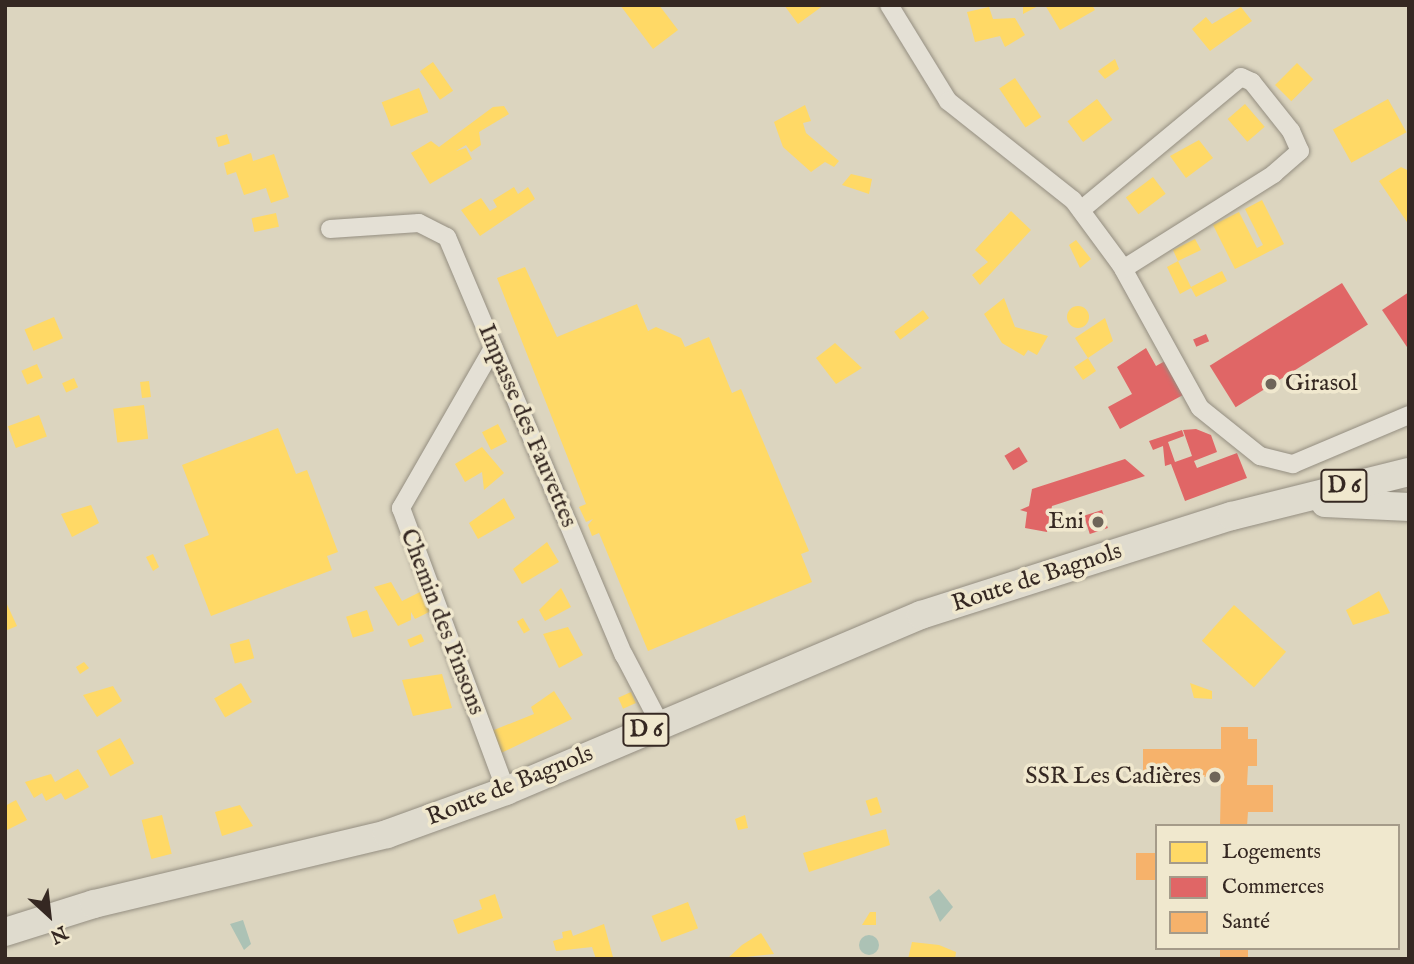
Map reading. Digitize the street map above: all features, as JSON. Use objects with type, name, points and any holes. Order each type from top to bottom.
[{"type":"main road","name":"D 6","points":[[1280,504],[1409,472]]},
{"type":"main road","name":"Route de Bagnols","points":[[5,932],[94,904],[387,834],[506,791],[921,615],[1280,504]]},
{"type":"main road","name":"D 6","points":[[1280,504],[1409,507]]},
{"type":"street","points":[[889,5],[948,101],[1081,210],[1123,268],[1200,408],[1260,456],[1302,462],[1409,415]]},
{"type":"street","points":[[1081,210],[1241,78],[1252,82],[1292,131],[1300,151],[1274,174],[1123,268]]},
{"type":"street","name":"Impasse des Fauvettes","points":[[330,229],[436,227],[459,261],[493,348],[624,655],[660,724]]},
{"type":"street","name":"Chemin des Pinsons","points":[[493,348],[401,508],[506,791]]},
{"type":"shaded area","points":[[939,889],[953,907],[940,922],[929,897]]},
{"type":"shaded area","points":[[243,920],[251,944],[244,950],[230,924]]},
{"type":"shaded area","points":[[869,935],[876,938],[879,945],[876,952],[869,955],[862,952],[859,945],[862,938]]},
{"type":"building: Logements","points":[[620,5],[659,5],[678,30],[653,49]]},
{"type":"building: Logements","points":[[784,5],[824,5],[798,24]]},
{"type":"building: Logements","points":[[1023,5],[1040,5],[1023,14]]},
{"type":"building: Logements","points":[[1045,5],[1092,5],[1095,10],[1060,30]]},
{"type":"building: Logements","points":[[989,7],[993,19],[1015,18],[1025,35],[1005,47],[1000,36],[975,42],[967,12]]},
{"type":"building: Logements","points":[[1241,7],[1252,21],[1210,51],[1192,29],[1206,17],[1212,24]]},
{"type":"building: Logements","points":[[1115,59],[1119,69],[1105,79],[1098,71]]},
{"type":"building: Logements","points":[[433,62],[453,91],[440,100],[420,71]]},
{"type":"building: Logements","points":[[1297,63],[1313,79],[1291,101],[1275,85]]},
{"type":"building: Logements","points":[[1015,78],[1041,117],[1026,128],[999,89]]},
{"type":"building: Logements","points":[[419,88],[428,112],[391,127],[382,102]]},
{"type":"building: Logements","points":[[1097,99],[1113,120],[1083,142],[1067,121]]},
{"type":"building: Logements","points":[[1388,99],[1406,132],[1351,163],[1333,130]]},
{"type":"building: Logements","points":[[1245,104],[1265,127],[1247,142],[1228,119]]},
{"type":"building: Logements","points":[[805,105],[811,121],[803,123],[806,133],[839,161],[834,167],[825,162],[811,172],[783,147],[774,122]]},
{"type":"building: Logements","points":[[504,106],[509,114],[479,132],[481,145],[471,152],[466,145],[456,151],[466,148],[472,159],[430,184],[411,153],[431,141],[439,147],[493,107]]},
{"type":"building: Logements","points":[[227,134],[230,144],[218,147],[216,138]]},
{"type":"building: Logements","points":[[1199,140],[1213,158],[1186,178],[1170,156]]},
{"type":"building: Logements","points":[[251,153],[253,161],[274,154],[289,197],[271,203],[266,188],[244,195],[236,172],[227,175],[224,163]]},
{"type":"building: Logements","points":[[1401,167],[1409,171],[1409,225],[1379,181]]},
{"type":"building: Logements","points":[[851,174],[872,179],[869,194],[842,185]]},
{"type":"building: Logements","points":[[1153,177],[1166,194],[1138,214],[1126,197]]},
{"type":"building: Logements","points":[[514,187],[518,194],[528,187],[535,199],[480,236],[461,210],[481,198],[490,211],[497,207],[493,200]]},
{"type":"building: Logements","points":[[1262,200],[1284,244],[1235,269],[1213,225],[1239,212],[1257,248],[1263,245],[1245,209]]},
{"type":"building: Logements","points":[[1011,211],[1031,230],[980,285],[972,275],[988,262],[975,250]]},
{"type":"building: Logements","points":[[276,213],[279,227],[254,232],[252,218]]},
{"type":"building: Logements","points":[[1195,239],[1201,250],[1178,261],[1173,250]]},
{"type":"building: Logements","points":[[1076,240],[1091,259],[1080,268],[1069,245]]},
{"type":"building: Logements","points":[[1178,261],[1191,287],[1222,271],[1227,281],[1196,297],[1191,288],[1180,294],[1167,267]]},
{"type":"building: Logements","points":[[525,267],[557,337],[637,304],[648,331],[656,327],[681,338],[685,347],[709,337],[732,393],[741,389],[809,551],[801,554],[812,582],[648,651],[599,533],[592,536],[588,525],[593,519],[586,522],[579,507],[586,504],[497,278]]},
{"type":"building: Logements","points":[[1004,298],[1015,327],[1048,336],[1037,355],[1028,350],[1024,356],[1002,343],[984,314]]},
{"type":"building: Logements","points":[[1078,306],[1086,309],[1089,317],[1086,325],[1078,328],[1070,325],[1067,317],[1070,309]]},
{"type":"building: Logements","points":[[923,310],[929,318],[900,340],[894,332]]},
{"type":"building: Logements","points":[[54,317],[63,338],[34,351],[25,330]]},
{"type":"building: Logements","points":[[1105,318],[1113,341],[1088,358],[1075,338]]},
{"type":"building: Logements","points":[[835,343],[862,368],[836,384],[816,358]]},
{"type":"building: Logements","points":[[1088,358],[1096,371],[1083,380],[1074,367]]},
{"type":"building: Logements","points":[[37,364],[43,378],[27,384],[21,371]]},
{"type":"building: Logements","points":[[74,378],[78,387],[66,392],[62,383]]},
{"type":"building: Logements","points":[[149,381],[151,397],[142,398],[140,382]]},
{"type":"building: Logements","points":[[144,405],[148,439],[117,443],[113,409]]},
{"type":"building: Logements","points":[[39,415],[47,437],[16,448],[8,426]]},
{"type":"building: Logements","points":[[498,424],[507,442],[491,450],[482,432]]},
{"type":"building: Logements","points":[[278,428],[296,474],[307,470],[338,552],[327,556],[332,570],[211,616],[184,545],[209,535],[182,465]]},
{"type":"building: Logements","points":[[482,447],[504,473],[484,490],[482,472],[465,482],[455,464]]},
{"type":"building: Logements","points":[[504,498],[515,518],[478,539],[469,523]]},
{"type":"building: Logements","points":[[91,505],[99,523],[72,537],[61,514]]},
{"type":"building: Logements","points":[[547,542],[559,562],[522,584],[513,569]]},
{"type":"building: Logements","points":[[153,554],[159,567],[153,571],[146,557]]},
{"type":"building: Logements","points":[[391,582],[402,601],[422,591],[431,611],[415,619],[411,612],[411,620],[398,626],[374,587]]},
{"type":"building: Logements","points":[[561,588],[571,607],[545,621],[539,610]]},
{"type":"building: Logements","points":[[1379,591],[1390,613],[1353,625],[1346,610]]},
{"type":"building: Logements","points":[[5,600],[17,626],[5,631]]},
{"type":"building: Logements","points":[[1234,605],[1286,652],[1254,688],[1202,641]]},
{"type":"building: Logements","points":[[367,610],[374,631],[353,638],[346,617]]},
{"type":"building: Logements","points":[[523,618],[530,630],[524,634],[517,622]]},
{"type":"building: Logements","points":[[568,627],[583,655],[559,668],[543,634]]},
{"type":"building: Logements","points":[[421,634],[424,641],[410,647],[407,640]]},
{"type":"building: Logements","points":[[249,639],[254,658],[235,663],[230,644]]},
{"type":"building: Logements","points":[[84,662],[89,668],[80,674],[76,667]]},
{"type":"building: Logements","points":[[442,674],[452,708],[413,716],[402,680]]},
{"type":"building: Logements","points":[[241,683],[252,702],[225,718],[214,698]]},
{"type":"building: Logements","points":[[1190,683],[1212,691],[1212,699],[1194,698]]},
{"type":"building: Logements","points":[[113,686],[122,701],[97,717],[83,695]]},
{"type":"building: Logements","points":[[554,691],[572,719],[499,754],[489,732],[534,714],[531,707]]},
{"type":"building: Logements","points":[[631,692],[636,703],[623,709],[618,698]]},
{"type":"building: Logements","points":[[120,738],[134,763],[110,776],[96,751]]},
{"type":"building: Logements","points":[[78,769],[89,787],[65,800],[61,793],[46,801],[42,793],[34,798],[25,782],[51,774],[55,782]]},
{"type":"building: Logements","points":[[877,797],[882,812],[871,816],[866,801]]},
{"type":"building: Logements","points":[[16,800],[27,820],[5,831],[5,806]]},
{"type":"building: Logements","points":[[240,805],[253,826],[222,836],[215,812]]},
{"type":"building: Logements","points":[[162,815],[172,854],[151,859],[142,820]]},
{"type":"building: Logements","points":[[745,815],[748,828],[738,830],[735,819]]},
{"type":"building: Logements","points":[[886,829],[890,845],[809,872],[803,853]]},
{"type":"building: Logements","points":[[495,894],[503,918],[458,934],[453,920],[482,909],[479,900]]},
{"type":"building: Logements","points":[[688,902],[698,928],[662,942],[652,916]]},
{"type":"building: Logements","points":[[870,912],[876,912],[876,925],[862,925]]},
{"type":"building: Logements","points":[[604,924],[613,957],[596,959],[592,947],[556,951],[553,941],[563,938],[562,932],[571,930],[573,936]]},
{"type":"building: Logements","points":[[761,933],[774,954],[727,959],[742,945]]},
{"type":"building: Logements","points":[[912,942],[939,945],[956,952],[955,959],[908,959]]},
{"type":"building: Commerces","points":[[1342,283],[1368,325],[1236,407],[1210,366]]},
{"type":"building: Commerces","points":[[1409,292],[1409,350],[1382,310]]},
{"type":"building: Commerces","points":[[1206,334],[1209,341],[1196,347],[1193,339]]},
{"type":"building: Commerces","points":[[1146,348],[1156,366],[1165,361],[1183,395],[1120,429],[1108,407],[1132,394],[1117,367]]},
{"type":"building: Commerces","points":[[1196,429],[1211,435],[1217,452],[1194,461],[1197,468],[1237,453],[1247,478],[1185,501],[1171,464],[1165,466],[1163,446],[1153,450],[1149,441],[1182,430],[1184,436],[1168,442],[1175,462],[1192,456],[1183,430]]},
{"type":"building: Commerces","points":[[1019,447],[1028,462],[1013,470],[1004,456]]},
{"type":"building: Commerces","points":[[1125,459],[1145,476],[1052,506],[1047,532],[1025,528],[1027,512],[1020,510],[1029,506],[1032,489]]},
{"type":"building: Commerces","points":[[1102,510],[1108,528],[1090,534],[1084,516]]},
{"type":"building: Santé","name":"SSR Les Cadières","points":[[1221,727],[1248,727],[1248,739],[1257,739],[1257,766],[1248,766],[1247,785],[1273,785],[1273,812],[1248,812],[1247,824],[1220,824],[1221,777],[1143,777],[1143,749],[1221,749]]},
{"type":"building: Santé","name":"SSR Les Cadières","points":[[1136,853],[1155,853],[1155,880],[1136,880]]},
{"type":"building: Santé","points":[[1220,950],[1248,950],[1248,959],[1220,959]]},
{"type":"place","name":"Girasol","points":[[1271,384]]},
{"type":"place","name":"Eni","points":[[1098,522]]},
{"type":"place","name":"SSR Les Cadières","points":[[1215,777]]}]
